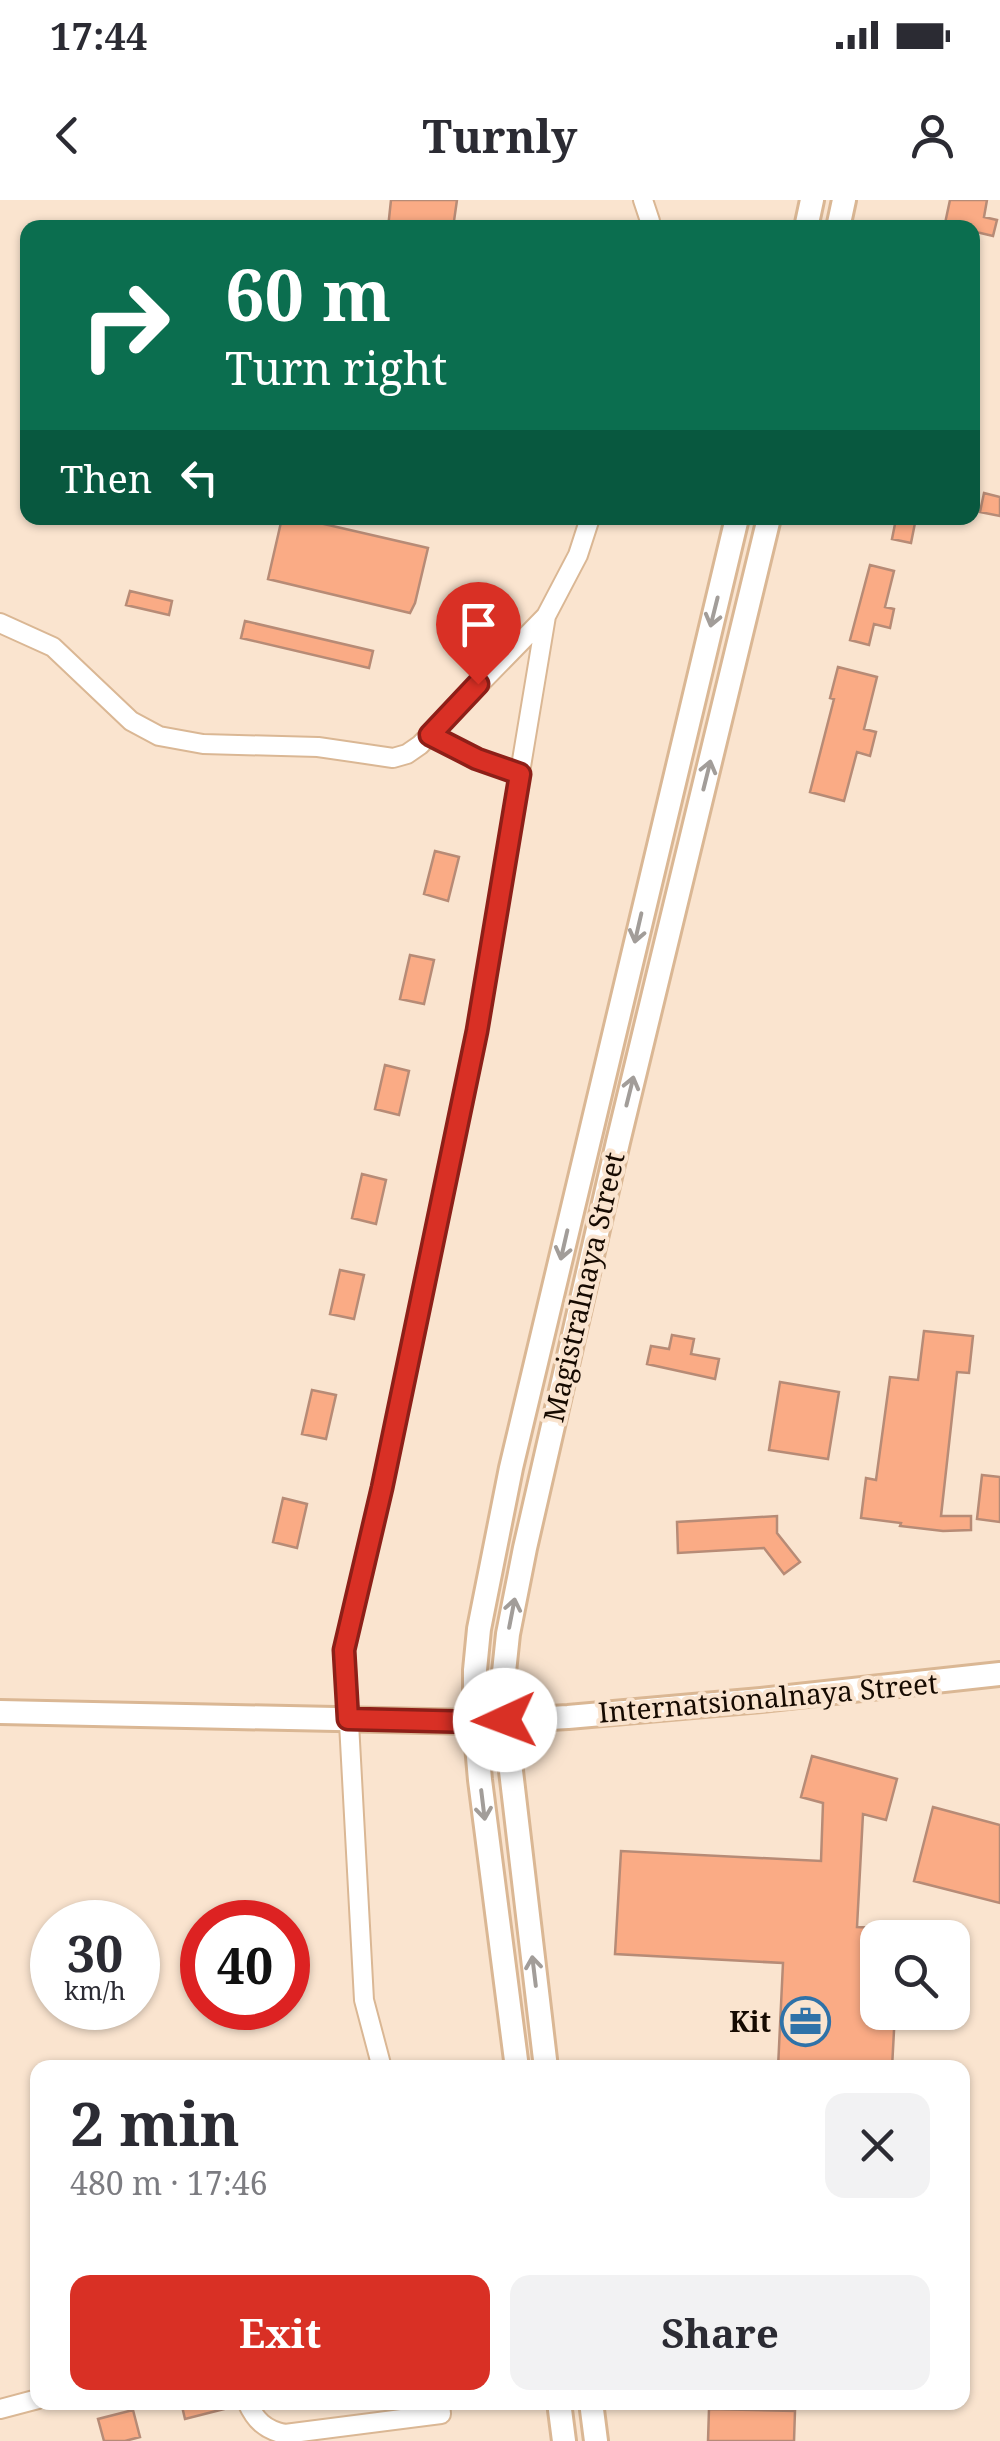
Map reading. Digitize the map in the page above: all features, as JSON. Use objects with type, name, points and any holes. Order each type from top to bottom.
[{"type":"main road","name":"Magistralnaya Street","points":[[516,2060],[475,1722],[479,1630],[511,1468],[735,525]]},
{"type":"main road","name":"Magistralnaya Street","points":[[545,2060],[505,1720],[508,1634],[618,1142],[767,525]]},
{"type":"main road","name":"Internatsionalnaya Street","points":[[0,1712],[475,1722],[761,1700],[1000,1674]]},
{"type":"main road","points":[[560,2410],[564,2441]]},
{"type":"main road","points":[[592,2410],[596,2441]]},
{"type":"street","points":[[1,622],[54,647],[131,721],[159,736],[203,744],[318,747],[393,758],[407,754],[430,735],[546,616],[578,555],[588,525]]},
{"type":"street","points":[[380,2060],[364,2000],[344,1650],[382,1488],[473,1050],[546,616]]},
{"type":"street","points":[[430,735],[477,759],[520,774]]},
{"type":"street","points":[[0,2409],[30,2401]]},
{"type":"street","points":[[251,2410],[265,2427],[285,2434],[442,2414],[441,2410]]},
{"type":"building","points":[[391,200],[457,200],[454,220],[389,220]]},
{"type":"building","points":[[950,200],[987,200],[984,217],[997,220],[993,236],[980,233],[980,220],[946,220]]},
{"type":"building","points":[[984,493],[1000,497],[1000,516],[980,512]]},
{"type":"building","points":[[280,525],[328,525],[428,548],[410,613],[268,579]]},
{"type":"building","points":[[895,525],[915,525],[911,543],[892,539]]},
{"type":"building","points":[[870,565],[894,571],[885,607],[894,609],[890,628],[874,624],[869,645],[850,640]]},
{"type":"building","points":[[130,591],[172,601],[169,615],[126,605]]},
{"type":"building","points":[[245,621],[373,651],[369,668],[241,638]]},
{"type":"building","points":[[838,667],[877,677],[864,729],[876,732],[870,756],[857,752],[844,801],[810,792],[834,699],[830,698]]},
{"type":"building","points":[[435,851],[459,857],[448,901],[424,894]]},
{"type":"building","points":[[410,955],[434,960],[424,1004],[400,999]]},
{"type":"building","points":[[385,1065],[409,1071],[399,1115],[375,1109]]},
{"type":"building","points":[[362,1174],[386,1180],[376,1224],[352,1218]]},
{"type":"building","points":[[340,1270],[364,1275],[354,1319],[330,1314]]},
{"type":"building","points":[[924,1331],[973,1336],[969,1373],[957,1372],[941,1516],[971,1516],[971,1530],[943,1531],[861,1518],[866,1478],[876,1480],[890,1377],[918,1380]]},
{"type":"building","points":[[672,1335],[694,1339],[691,1354],[719,1359],[715,1379],[647,1364],[651,1346],[669,1349]]},
{"type":"building","points":[[780,1382],[839,1392],[828,1459],[769,1450]]},
{"type":"building","points":[[312,1390],[336,1395],[326,1439],[302,1434]]},
{"type":"building","points":[[982,1475],[1000,1477],[1000,1522],[977,1519]]},
{"type":"building","points":[[283,1498],[307,1504],[297,1548],[273,1542]]},
{"type":"building","points":[[777,1516],[777,1533],[800,1562],[784,1574],[764,1548],[678,1553],[677,1522]]},
{"type":"building","points":[[812,1756],[897,1779],[886,1820],[863,1814],[857,1927],[860,2030],[894,2030],[892,2060],[778,2060],[783,1963],[615,1954],[621,1851],[821,1861],[823,1803],[801,1797]]},
{"type":"building","points":[[933,1807],[1000,1825],[1000,1903],[914,1881]]},
{"type":"building","points":[[133,2410],[140,2437],[104,2441],[98,2419]]},
{"type":"building","points":[[183,2410],[220,2410],[185,2419]]},
{"type":"building","points":[[709,2410],[795,2411],[794,2441],[708,2441]]},
{"type":"place","name":"Kit","points":[[806,2022]]},
{"type":"route","points":[[478,684],[430,735],[477,759],[520,774],[477,1031],[382,1488],[344,1650],[348,1719],[505,1720]]}]
